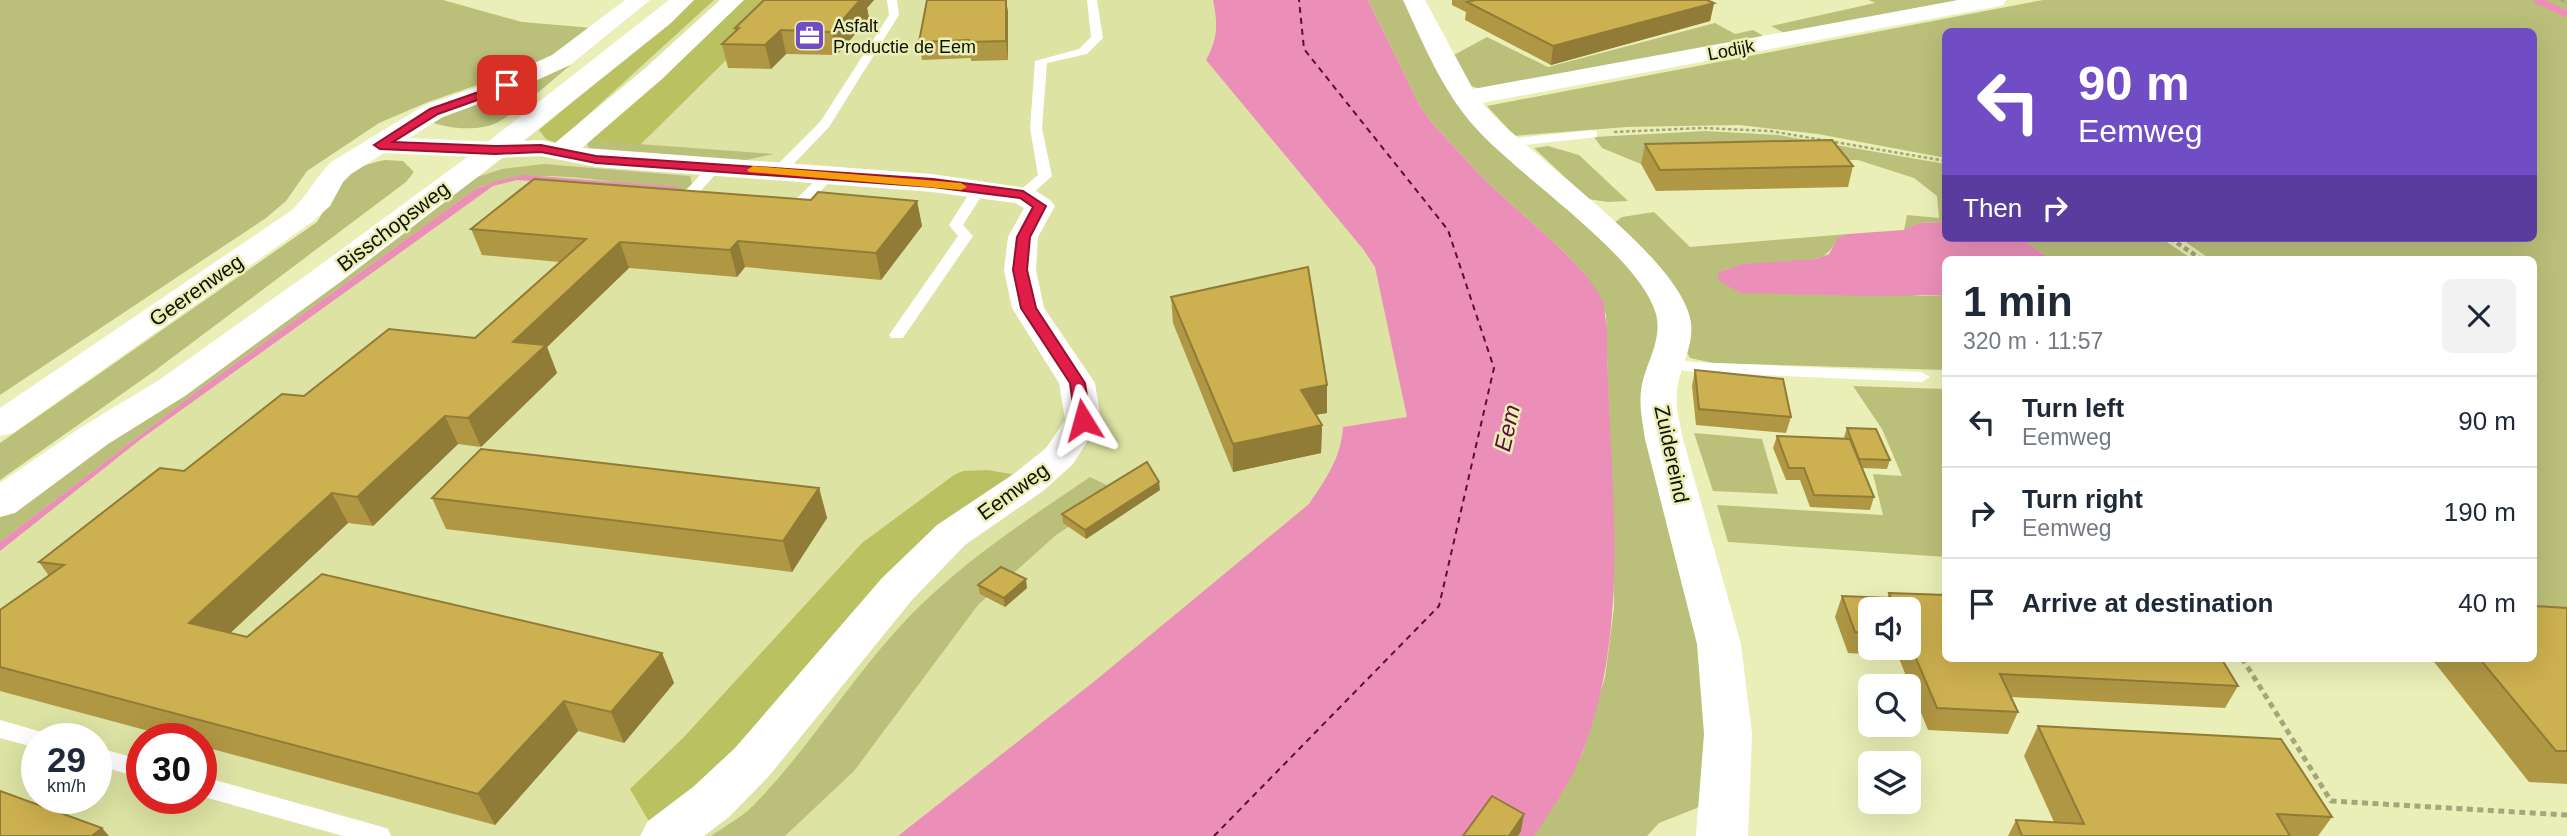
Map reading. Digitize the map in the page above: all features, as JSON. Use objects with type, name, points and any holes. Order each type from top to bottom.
[{"type":"main road","name":"Bisschopsweg","points":[[483,149],[661,0]]},
{"type":"main road","name":"Bisschopsweg","points":[[0,503],[93,436],[172,387],[483,149],[663,18],[682,0]]},
{"type":"street","points":[[380,145],[434,111],[507,85],[561,60],[639,0]]},
{"type":"street","points":[[561,152],[653,74],[733,0]]},
{"type":"street","name":"Zuidereind","points":[[1414,0],[1455,81],[1479,114],[1507,143],[1638,259],[1652,276],[1673,317],[1669,363],[1659,391],[1664,439],[1706,587],[1719,644],[1728,734],[1722,836]]},
{"type":"street","name":"Lodijk","points":[[1467,98],[1995,0]]},
{"type":"street","points":[[380,145],[483,149],[524,147],[596,159]]},
{"type":"street","name":"Geerenweg","points":[[0,425],[302,216],[320,200],[331,178],[380,145]]},
{"type":"street","points":[[483,149],[518,159],[542,162],[596,159],[715,167],[829,175],[1023,195]]},
{"type":"street","name":"Eemweg","points":[[666,836],[710,802],[752,762],[897,589],[951,535],[1028,482],[1060,456],[1083,420],[1077,383],[1028,308],[1020,270],[1023,237],[1040,206],[1023,195]]},
{"type":"lane","points":[[778,172],[825,124],[894,15],[892,0]]},
{"type":"lane","points":[[1023,195],[1045,176],[1036,128],[1041,61],[1083,52],[1097,38],[1092,0]]},
{"type":"lane","points":[[1507,143],[1592,134]]},
{"type":"lane","points":[[713,201],[686,199],[715,167]]},
{"type":"lane","points":[[767,206],[794,208],[829,175]]},
{"type":"lane","points":[[897,335],[966,236],[956,225],[979,189]]},
{"type":"lane","points":[[1669,363],[1693,367],[1922,377]]},
{"type":"lane","points":[[0,729],[21,735]]},
{"type":"lane","points":[[217,790],[379,836]]},
{"type":"path","points":[[2561,0],[2567,3]]},
{"type":"path","points":[[1592,134],[1702,128],[1770,131],[1942,160]]},
{"type":"path","points":[[2176,242],[2197,256]]},
{"type":"path","points":[[2244,662],[2331,801],[2567,815]]},
{"type":"shaded area","points":[[0,0],[443,0],[522,22],[593,28],[553,59],[428,102],[379,123],[307,171],[286,201],[266,218],[0,395]]},
{"type":"shaded area","points":[[694,0],[1216,0],[1410,288],[1443,442],[1049,836],[0,836],[0,535]]},
{"type":"shaded area","points":[[694,0],[714,0],[557,143],[546,139],[539,130]]},
{"type":"shaded area","points":[[735,0],[787,0],[640,145],[585,140]]},
{"type":"shaded area","points":[[1368,0],[1407,0],[1445,77],[1620,252],[1656,302],[1709,677],[1704,799],[1697,808],[1659,823],[1647,836],[1534,836],[1582,754],[1605,677],[1614,608],[1606,315],[1587,276],[1484,179],[1433,124],[1420,106]]},
{"type":"shaded area","points":[[1869,0],[1958,0],[1784,33],[1771,26],[1875,3]]},
{"type":"shaded area","points":[[2043,0],[2567,0],[2567,610],[2537,606],[2537,256],[2206,256],[2186,242],[2537,242],[2537,28],[1942,28],[1942,157],[1818,134],[1739,125],[1627,127],[1512,136],[1487,106]]},
{"type":"shaded area","points":[[1715,23],[1735,34],[1753,30],[1762,35],[1763,39],[1483,90],[1471,86],[1454,55],[1487,37],[1548,67]]},
{"type":"shaded area","points":[[571,65],[517,109],[491,125],[463,128],[429,121],[464,102]]},
{"type":"shaded area","points":[[1706,131],[1778,135],[1942,163],[1942,222],[1919,223],[1904,230],[1907,215],[1939,218],[1937,196],[1914,178],[1858,160],[1641,164],[1602,148],[1594,137]]},
{"type":"shaded area","points":[[585,140],[774,154],[746,160],[589,148]]},
{"type":"shaded area","points":[[1548,146],[1579,155],[1628,201],[1588,199],[1534,148]]},
{"type":"shaded area","points":[[385,160],[403,161],[414,172],[406,182],[153,372],[0,480],[0,443],[317,222],[335,186],[345,176],[364,166]]},
{"type":"shaded area","points":[[544,164],[690,176],[692,184],[682,192],[604,180],[549,176],[522,177],[474,190],[207,384],[0,542],[0,517],[474,178],[502,169]]},
{"type":"shaded area","points":[[1654,212],[1690,247],[1848,234],[1819,258],[1744,265],[1720,272],[1921,296],[1942,295],[1942,370],[1713,363],[1690,358],[1614,223],[1622,217]]},
{"type":"shaded area","points":[[2026,242],[2167,242],[2188,256],[2047,256]]},
{"type":"shaded area","points":[[1853,386],[1942,389],[1942,557],[1728,542],[1717,505],[1883,515],[1873,474],[1902,476],[1882,429]]},
{"type":"shaded area","points":[[1694,433],[1762,439],[1778,494],[1713,491]]},
{"type":"shaded area","points":[[987,470],[1018,475],[756,737],[651,825],[630,789],[684,737],[862,543],[954,475],[963,471]]},
{"type":"shaded area","points":[[1090,477],[1121,492],[1056,535],[978,605],[854,771],[785,836],[711,836],[749,809],[773,784],[877,653],[940,587],[988,548]]},
{"type":"water","name":"Eem","points":[[1213,0],[1368,0],[1420,106],[1433,124],[1484,179],[1587,276],[1603,301],[1607,329],[1614,543],[1608,650],[1598,702],[1582,753],[1566,785],[1534,836],[898,836],[1096,680],[1309,504],[1336,458],[1343,427],[1407,417],[1375,267],[1206,60],[1216,31]]},
{"type":"water","points":[[524,175],[680,187],[674,191],[517,180],[493,186],[141,439],[0,551],[0,542],[207,384],[474,190],[496,181]]},
{"type":"water","points":[[1942,222],[1942,242],[2026,242],[2047,256],[1942,256],[1942,295],[1740,293],[1718,280],[1719,272],[1742,264],[1816,259],[1829,254],[1838,238],[1848,234],[1903,230],[1919,223]]},
{"type":"building","points":[[764,0],[860,0],[832,32],[781,30],[765,45],[722,44]]},
{"type":"building","points":[[927,0],[1006,0],[1006,41],[919,42]]},
{"type":"building","points":[[1707,0],[1714,3],[1553,46],[1467,2]]},
{"type":"building","points":[[1832,140],[1853,166],[1660,170],[1645,144]]},
{"type":"building","points":[[534,179],[811,200],[818,192],[917,201],[876,253],[738,241],[730,250],[620,242],[513,342],[546,345],[468,418],[445,416],[357,497],[332,493],[189,623],[247,637],[322,574],[662,653],[611,712],[564,701],[478,794],[0,667],[0,610],[64,565],[39,562],[160,468],[184,471],[282,394],[304,396],[389,329],[475,338],[586,239],[471,229]]},
{"type":"building","points":[[1308,267],[1327,385],[1301,390],[1322,425],[1233,444],[1171,297]]},
{"type":"building","points":[[1695,370],[1783,379],[1791,417],[1699,409]]},
{"type":"building","points":[[1847,428],[1876,429],[1890,460],[1859,459]]},
{"type":"building","points":[[1777,436],[1850,439],[1874,497],[1814,495],[1804,468],[1789,468]]},
{"type":"building","points":[[481,449],[819,488],[783,541],[432,498]]},
{"type":"building","points":[[1147,462],[1159,482],[1085,530],[1062,514]]},
{"type":"building","points":[[1001,567],[1026,579],[1004,598],[978,585]]},
{"type":"building","points":[[1889,593],[1942,595],[1942,662],[2223,662],[2238,686],[2000,674],[2018,712],[1937,708],[1917,660],[1921,660],[1921,597],[1891,597]]},
{"type":"building","points":[[1842,596],[1866,597],[1858,597],[1858,632],[1855,632]]},
{"type":"building","points":[[2537,606],[2567,608],[2567,751],[2556,751],[2482,662],[2537,662]]},
{"type":"building","points":[[2038,726],[2281,739],[2332,817],[2277,814],[2290,836],[2022,836],[2016,820],[2084,824]]},
{"type":"building","points":[[0,791],[21,799],[21,814],[63,814],[102,828],[92,836],[0,836]]},
{"type":"building","points":[[1492,796],[1524,814],[1509,836],[1463,836]]},
{"type":"waterway","points":[[2537,0],[2567,14]]},
{"type":"ferry route","points":[[1214,836],[1439,606],[1494,368],[1448,230],[1304,49],[1299,0]]},
{"type":"slow traffic","points":[[753,170],[961,187]]},
{"type":"place","name":"Asfalt Productie de Eem","points":[[810,36]]},
{"type":"route","points":[[507,85],[434,111],[380,145],[495,150],[541,148],[596,159],[933,183],[1023,195],[1040,206],[1023,237],[1021,253],[1020,270],[1028,308],[1077,383],[1083,420]]}]
